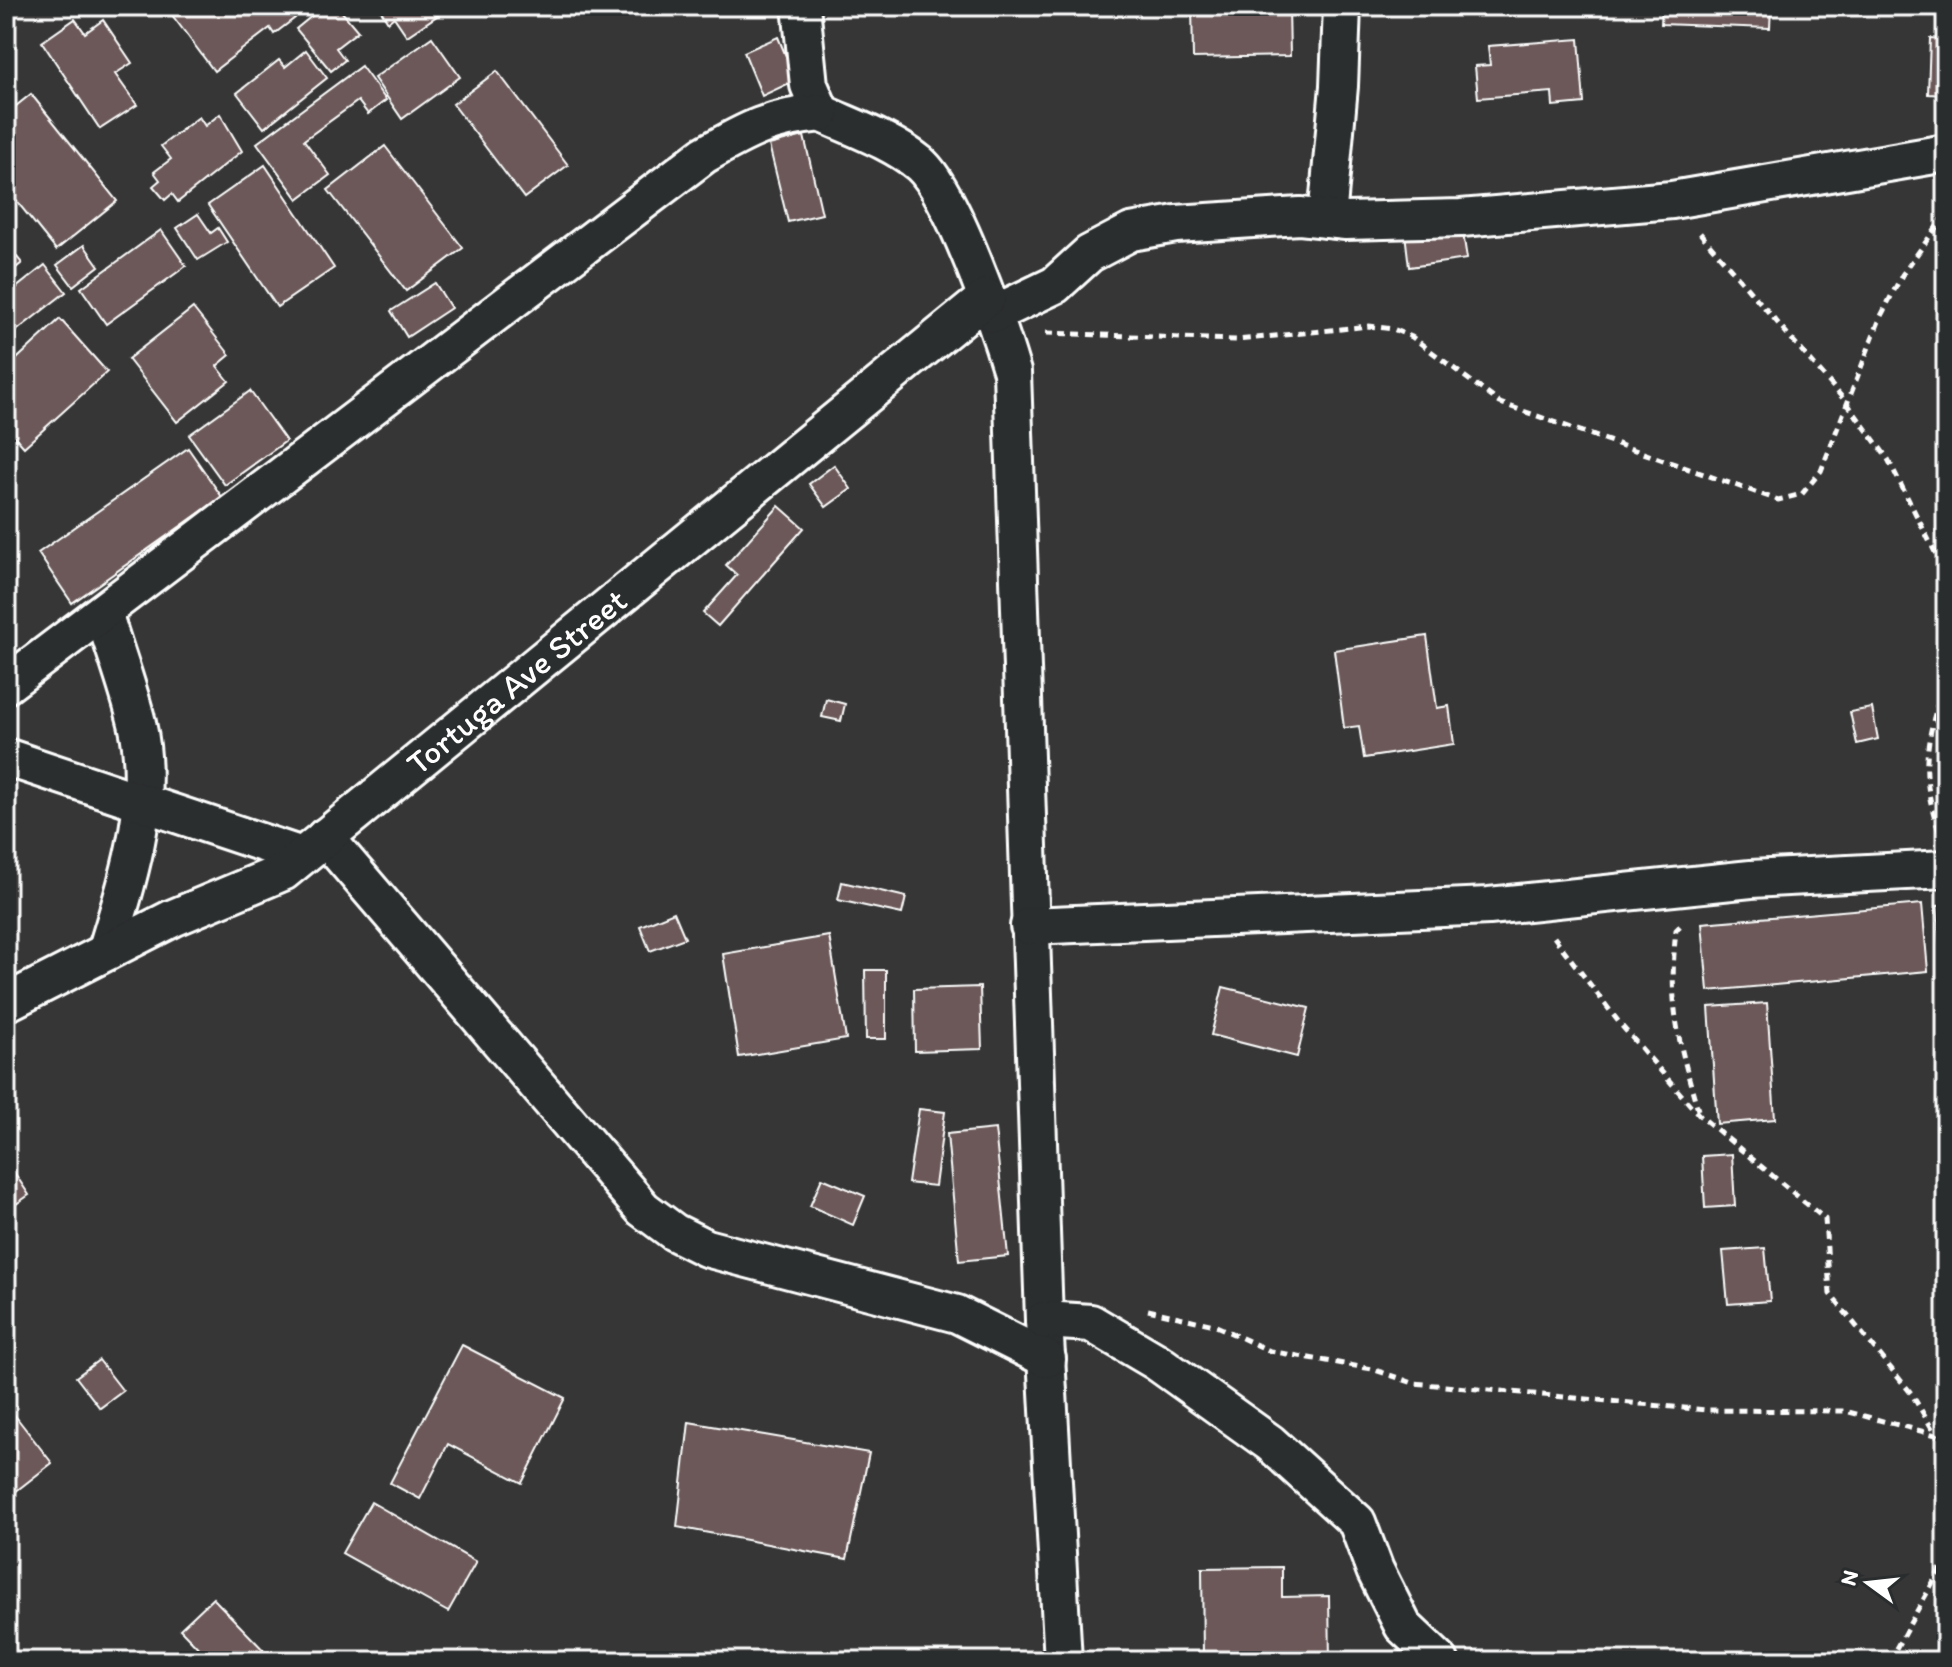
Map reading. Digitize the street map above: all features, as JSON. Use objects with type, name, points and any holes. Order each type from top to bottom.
[{"type":"street","points":[[801,6],[809,85],[821,113]]},
{"type":"street","points":[[1327,219],[1339,86],[1342,6]]},
{"type":"street","points":[[6,685],[704,155],[748,129],[779,117],[821,113],[851,124],[920,164],[935,182],[994,314],[1012,372],[1044,1320],[1063,1661]]},
{"type":"street","name":"Tortuga Ave Street","points":[[6,1003],[173,918],[283,872],[994,314],[1055,285],[1089,254],[1131,232],[1176,224],[1269,218],[1461,218],[1672,200],[1946,153]]},
{"type":"street","points":[[103,612],[138,726],[142,802],[135,852],[106,952]]},
{"type":"street","points":[[6,757],[142,802],[314,847],[643,1209],[674,1232],[706,1248],[957,1314],[1047,1359]]},
{"type":"street","points":[[1029,926],[1529,904],[1944,853]]},
{"type":"street","points":[[1044,1320],[1091,1323],[1157,1362],[1270,1443],[1357,1522],[1375,1570],[1403,1626],[1440,1661]]},
{"type":"path","points":[[1672,200],[1847,403],[1888,459],[1946,574]]},
{"type":"path","points":[[994,314],[1237,340],[1369,326],[1393,329],[1412,337],[1500,403],[1778,500],[1802,494],[1821,471],[1866,349],[1888,303],[1902,275],[1946,214]]},
{"type":"path","points":[[1944,853],[1927,797],[1924,757],[1946,675]]},
{"type":"path","points":[[1699,1115],[1674,1026],[1671,973],[1676,930],[1720,882]]},
{"type":"path","points":[[1529,904],[1621,1025],[1699,1115],[1825,1219],[1830,1294],[1911,1393],[1936,1435]]},
{"type":"path","points":[[1091,1323],[1135,1309],[1146,1310],[1214,1325],[1270,1351],[1372,1369],[1413,1383],[1706,1410],[1845,1411],[1936,1435],[1946,1441]]},
{"type":"path","points":[[1889,1661],[1946,1559]]},
{"type":"building","points":[[183,6],[202,9],[286,6],[295,18],[274,34],[270,28],[214,71],[172,15]]},
{"type":"building","points":[[324,6],[337,6],[358,31],[336,48],[345,60],[331,71],[296,29]]},
{"type":"building","points":[[384,6],[450,7],[407,36],[394,17],[388,22],[380,9]]},
{"type":"building","points":[[1192,6],[1289,6],[1290,56],[1193,58]]},
{"type":"building","points":[[1662,6],[1771,6],[1770,28],[1661,24]]},
{"type":"building","points":[[1944,6],[1946,95],[1928,94],[1930,38],[1943,39]]},
{"type":"building","points":[[75,19],[85,33],[103,20],[132,63],[115,74],[137,105],[100,129],[42,42]]},
{"type":"building","points":[[432,37],[460,77],[402,119],[374,78]]},
{"type":"building","points":[[778,37],[796,80],[762,96],[744,52]]},
{"type":"building","points":[[1579,39],[1584,103],[1553,106],[1552,92],[1478,98],[1475,66],[1490,65],[1488,46]]},
{"type":"building","points":[[306,50],[327,78],[264,128],[237,93],[279,60],[285,67]]},
{"type":"building","points":[[361,66],[386,100],[368,114],[358,101],[304,140],[330,175],[298,199],[257,143]]},
{"type":"building","points":[[497,71],[568,165],[524,198],[453,104]]},
{"type":"building","points":[[31,94],[117,201],[56,250],[6,188],[6,114]]},
{"type":"building","points":[[220,114],[242,151],[178,202],[172,194],[165,200],[153,186],[160,180],[154,172],[171,159],[161,146],[199,117],[205,126]]},
{"type":"building","points":[[804,136],[822,214],[788,222],[769,145]]},
{"type":"building","points":[[385,146],[463,248],[406,291],[328,190]]},
{"type":"building","points":[[265,165],[334,268],[277,307],[208,205]]},
{"type":"building","points":[[198,214],[211,233],[218,228],[227,242],[198,260],[177,228]]},
{"type":"building","points":[[1462,226],[1467,259],[1409,267],[1405,233]]},
{"type":"building","points":[[161,230],[186,266],[106,324],[81,288]]},
{"type":"building","points":[[6,244],[22,263],[6,276]]},
{"type":"building","points":[[84,245],[99,266],[73,286],[57,265]]},
{"type":"building","points":[[45,265],[66,292],[6,339],[6,296]]},
{"type":"building","points":[[435,283],[451,308],[407,337],[391,311]]},
{"type":"building","points":[[193,308],[230,355],[217,366],[229,381],[177,422],[128,359]]},
{"type":"building","points":[[60,319],[107,372],[24,447],[6,427],[6,369]]},
{"type":"building","points":[[250,391],[286,441],[225,485],[189,435]]},
{"type":"building","points":[[188,448],[222,497],[72,603],[38,553]]},
{"type":"building","points":[[834,465],[851,489],[826,507],[809,484]]},
{"type":"building","points":[[779,506],[804,528],[718,626],[703,613],[737,575],[726,565]]},
{"type":"building","points":[[1427,636],[1437,708],[1449,706],[1454,744],[1364,758],[1359,726],[1344,728],[1334,650]]},
{"type":"building","points":[[826,699],[845,704],[841,721],[822,717]]},
{"type":"building","points":[[1872,708],[1878,739],[1857,744],[1850,712]]},
{"type":"building","points":[[842,882],[906,897],[902,914],[838,900]]},
{"type":"building","points":[[1922,904],[1928,971],[1708,991],[1702,923]]},
{"type":"building","points":[[1946,905],[1946,973],[1942,974],[1937,906]]},
{"type":"building","points":[[674,912],[685,938],[650,951],[640,926]]},
{"type":"building","points":[[829,936],[846,1039],[739,1057],[723,954]]},
{"type":"building","points":[[865,970],[886,970],[886,1039],[866,1039]]},
{"type":"building","points":[[980,987],[982,1049],[915,1051],[914,989]]},
{"type":"building","points":[[1223,987],[1309,1008],[1297,1057],[1211,1035]]},
{"type":"building","points":[[1767,1003],[1775,1119],[1717,1124],[1709,1007]]},
{"type":"building","points":[[919,1109],[945,1112],[935,1186],[908,1183]]},
{"type":"building","points":[[995,1129],[1008,1256],[959,1261],[947,1134]]},
{"type":"building","points":[[1732,1154],[1735,1206],[1705,1208],[1702,1156]]},
{"type":"building","points":[[6,1160],[29,1195],[6,1211]]},
{"type":"building","points":[[822,1178],[865,1196],[853,1225],[810,1206]]},
{"type":"building","points":[[1765,1248],[1770,1301],[1728,1304],[1723,1251]]},
{"type":"building","points":[[462,1345],[565,1398],[522,1483],[448,1444],[420,1499],[390,1483]]},
{"type":"building","points":[[99,1360],[123,1391],[100,1408],[76,1377]]},
{"type":"building","points":[[6,1404],[52,1463],[6,1499]]},
{"type":"building","points":[[689,1422],[869,1453],[847,1559],[677,1527]]},
{"type":"building","points":[[371,1502],[476,1562],[448,1612],[342,1553]]},
{"type":"building","points":[[1282,1567],[1282,1597],[1329,1596],[1330,1661],[1245,1661],[1245,1654],[1203,1655],[1202,1568]]},
{"type":"building","points":[[213,1598],[274,1661],[211,1661],[180,1629]]}]
